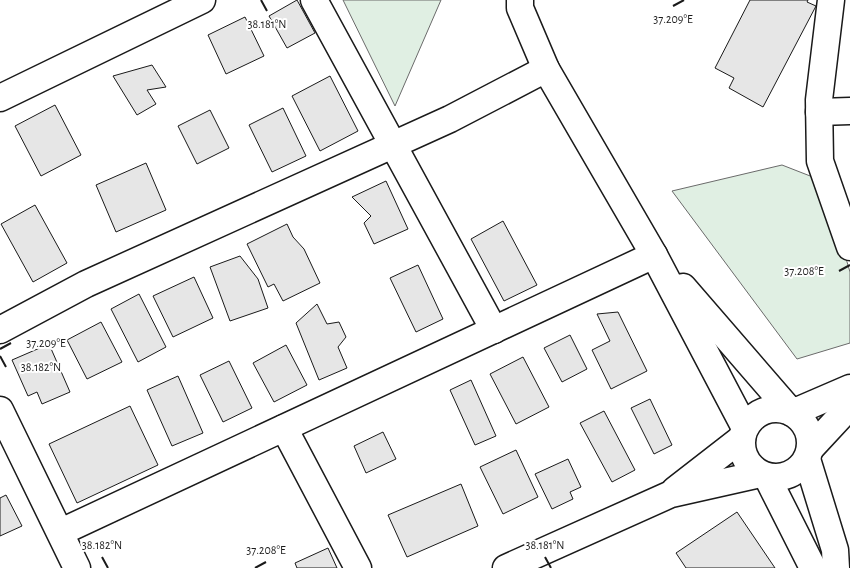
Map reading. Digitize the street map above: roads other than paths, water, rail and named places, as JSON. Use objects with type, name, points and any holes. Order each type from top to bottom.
[{"type":"street","points":[[0,98],[202,0]]},
{"type":"street","points":[[314,0],[494,330]]},
{"type":"street","points":[[520,0],[520,8],[546,69],[654,255],[744,433],[742,449],[752,468],[764,475],[782,478],[792,475],[800,468],[809,454],[850,406]]},
{"type":"street","points":[[832,0],[819,100],[820,161],[850,247]]},
{"type":"street","points":[[0,330],[86,284],[450,119],[546,69]]},
{"type":"street","points":[[819,112],[850,111]]},
{"type":"street","points":[[60,532],[654,255]]},
{"type":"street","points":[[654,255],[792,413]]},
{"type":"street","points":[[792,413],[850,388]]},
{"type":"street","points":[[671,494],[744,433],[752,419],[766,411],[782,409],[792,413],[801,419],[807,428],[810,438],[809,454],[835,550],[836,568]]},
{"type":"street","points":[[0,410],[77,568]]},
{"type":"street","points":[[284,428],[358,568]]},
{"type":"street","points":[[506,568],[671,494],[764,475]]},
{"type":"street","points":[[764,475],[813,568]]}]
